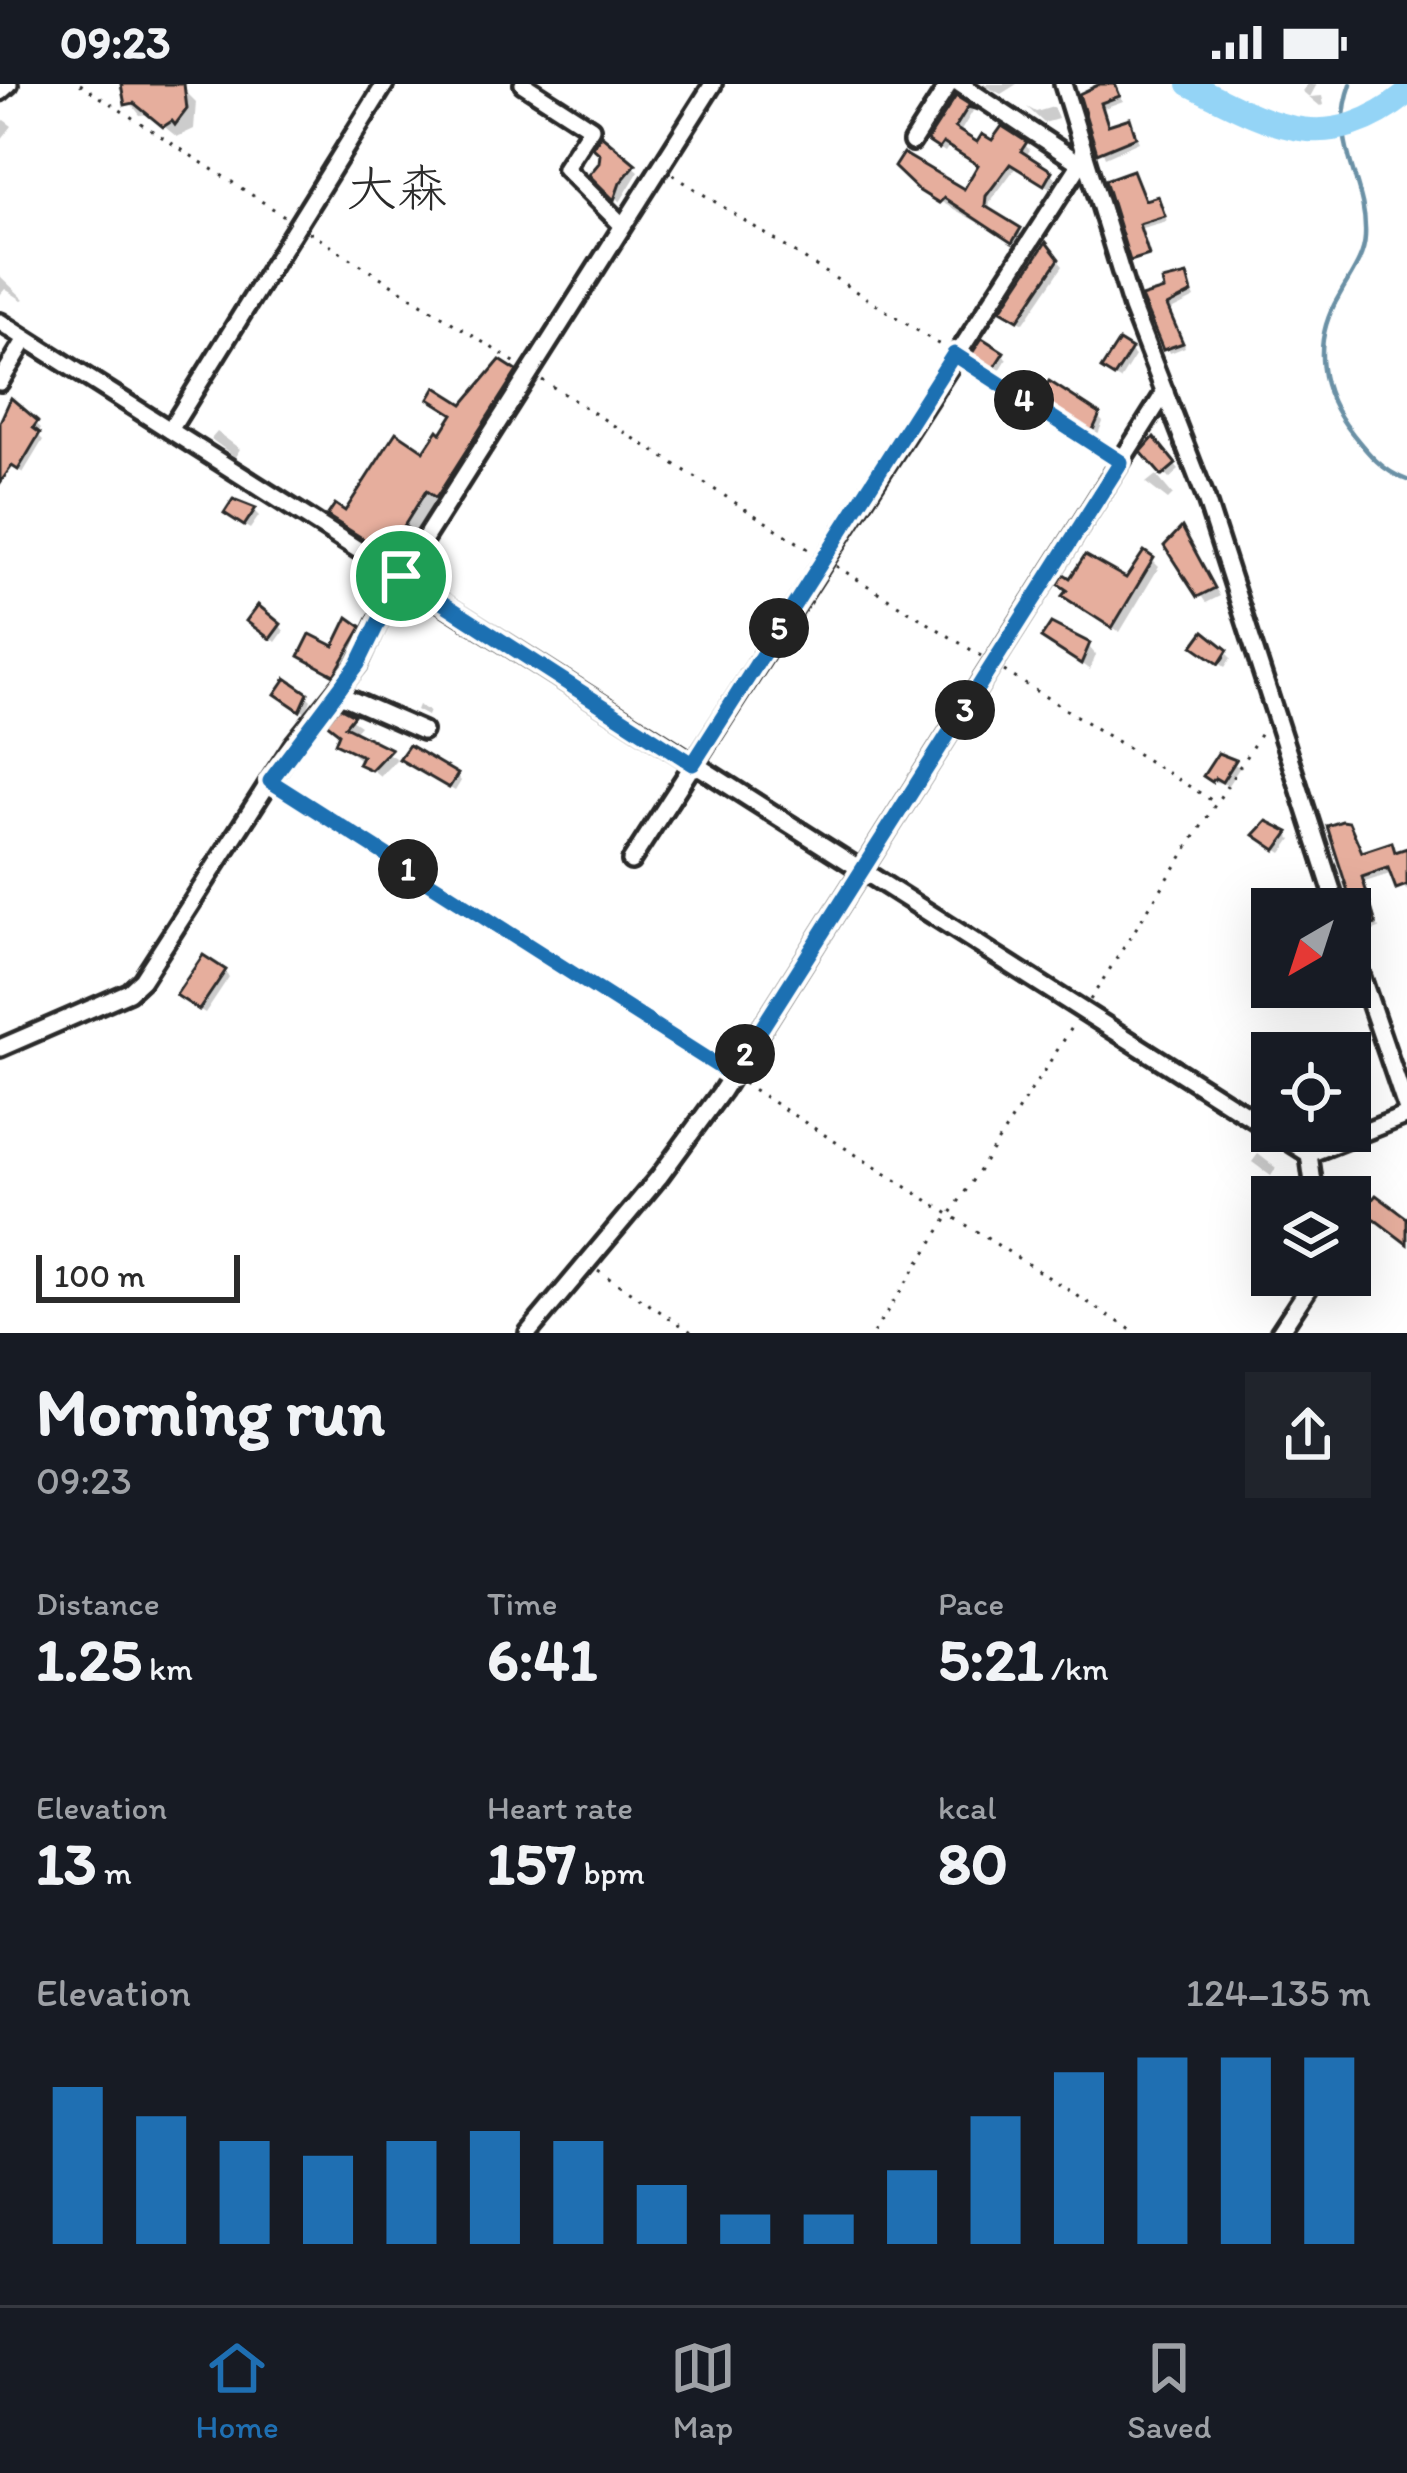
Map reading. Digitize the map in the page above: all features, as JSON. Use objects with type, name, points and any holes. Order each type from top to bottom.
[{"type":"street","points":[[0,92],[9,84]]},
{"type":"street","points":[[170,430],[385,84]]},
{"type":"street","points":[[524,84],[591,128],[565,168],[622,225]]},
{"type":"street","points":[[0,1048],[129,992],[142,980],[293,745],[338,694],[401,576],[713,84]]},
{"type":"street","points":[[912,142],[949,84]]},
{"type":"street","points":[[960,84],[1081,160]]},
{"type":"street","points":[[1063,84],[1081,160],[1206,499],[1331,888]]},
{"type":"street","points":[[631,861],[1081,160]]},
{"type":"street","points":[[0,322],[1251,1118]]},
{"type":"street","points":[[0,382],[26,339]]},
{"type":"street","points":[[528,1333],[659,1177],[732,1075],[1166,392]]},
{"type":"street","points":[[338,694],[423,731]]},
{"type":"street","points":[[1309,1154],[1407,1112],[1371,1006]]},
{"type":"street","points":[[1309,1154],[1312,1176]]},
{"type":"street","points":[[1279,1333],[1303,1296]]},
{"type":"path","points":[[660,166],[1121,462]]},
{"type":"path","points":[[994,664],[1216,803]]},
{"type":"path","points":[[873,1333],[1273,715]]},
{"type":"path","points":[[270,781],[1136,1333]]},
{"type":"path","points":[[586,1264],[694,1333]]},
{"type":"building","points":[[121,84],[184,84],[187,109],[175,125],[172,121],[163,127],[134,103],[125,105]]},
{"type":"building","points":[[1100,84],[1115,84],[1120,96],[1101,103],[1108,125],[1130,118],[1136,137],[1097,153],[1079,94]]},
{"type":"building","points":[[956,96],[978,110],[968,107],[955,128],[977,142],[982,134],[992,140],[1002,126],[1027,142],[1021,151],[1052,171],[1044,185],[1010,164],[986,196],[985,206],[1021,228],[1012,243],[944,198],[939,203],[918,190],[894,167],[903,153],[964,189],[978,165],[943,143],[939,149],[927,141]]},
{"type":"building","points":[[601,135],[636,164],[620,183],[614,200],[589,175],[599,163],[600,154],[593,148]]},
{"type":"building","points":[[1133,170],[1145,200],[1158,196],[1165,216],[1139,224],[1149,255],[1130,261],[1105,180]]},
{"type":"building","points":[[1046,242],[1059,259],[1018,320],[1001,310]]},
{"type":"building","points":[[1187,275],[1192,293],[1167,306],[1183,343],[1163,350],[1141,297],[1164,290],[1162,281]]},
{"type":"building","points":[[982,338],[1004,352],[993,369],[971,355]]},
{"type":"building","points":[[1119,341],[1132,349],[1114,377],[1101,369]]},
{"type":"building","points":[[500,360],[517,371],[436,498],[426,491],[404,526],[414,533],[397,560],[327,516],[335,504],[345,511],[396,432],[424,451],[438,430],[441,433],[453,414],[429,399],[436,387],[463,404]]},
{"type":"building","points":[[1049,381],[1100,414],[1092,432],[1038,399]]},
{"type":"building","points":[[11,398],[38,421],[33,428],[40,433],[18,470],[12,466],[0,483],[0,422]]},
{"type":"building","points":[[1154,437],[1176,464],[1162,476],[1141,452]]},
{"type":"building","points":[[233,499],[256,508],[244,526],[224,513]]},
{"type":"building","points":[[1182,527],[1215,588],[1197,597],[1164,546]]},
{"type":"building","points":[[1144,551],[1154,558],[1112,628],[1062,596],[1067,590],[1058,584],[1064,574],[1070,578],[1085,555],[1126,578]]},
{"type":"building","points":[[258,605],[281,624],[270,639],[246,621]]},
{"type":"building","points":[[348,617],[362,627],[334,675],[299,656],[310,634],[334,646]]},
{"type":"building","points":[[1051,623],[1090,643],[1081,664],[1041,638]]},
{"type":"building","points":[[1204,631],[1228,650],[1219,664],[1193,646]]},
{"type":"building","points":[[286,678],[308,693],[300,711],[275,694]]},
{"type":"building","points":[[339,707],[354,715],[345,726],[391,749],[371,770],[358,764],[362,756],[335,743],[339,733],[326,723]]},
{"type":"building","points":[[409,745],[458,774],[449,788],[399,759]]},
{"type":"building","points":[[1218,753],[1236,760],[1222,782],[1215,778],[1212,782],[1203,776]]},
{"type":"building","points":[[1267,821],[1289,832],[1276,850],[1254,835]]},
{"type":"building","points":[[1349,822],[1362,852],[1392,842],[1395,852],[1407,848],[1407,885],[1396,889],[1388,868],[1362,877],[1365,888],[1347,888],[1327,826]]},
{"type":"building","points":[[203,955],[226,970],[199,1010],[176,995]]},
{"type":"building","points":[[1376,1195],[1407,1218],[1407,1244],[1371,1217]]},
{"type":"waterway","points":[[1189,84],[1247,112],[1299,129],[1350,125],[1378,114],[1407,94]]},
{"type":"waterway","points":[[1351,84],[1344,127],[1365,237],[1359,260],[1330,313],[1323,366],[1332,401],[1352,433],[1383,466],[1407,480]]},
{"type":"district","name":"大森","points":[[397,188]]},
{"type":"route","points":[[954,354],[1121,462],[732,1075],[270,781],[358,664],[401,576],[693,764],[954,354]]}]
